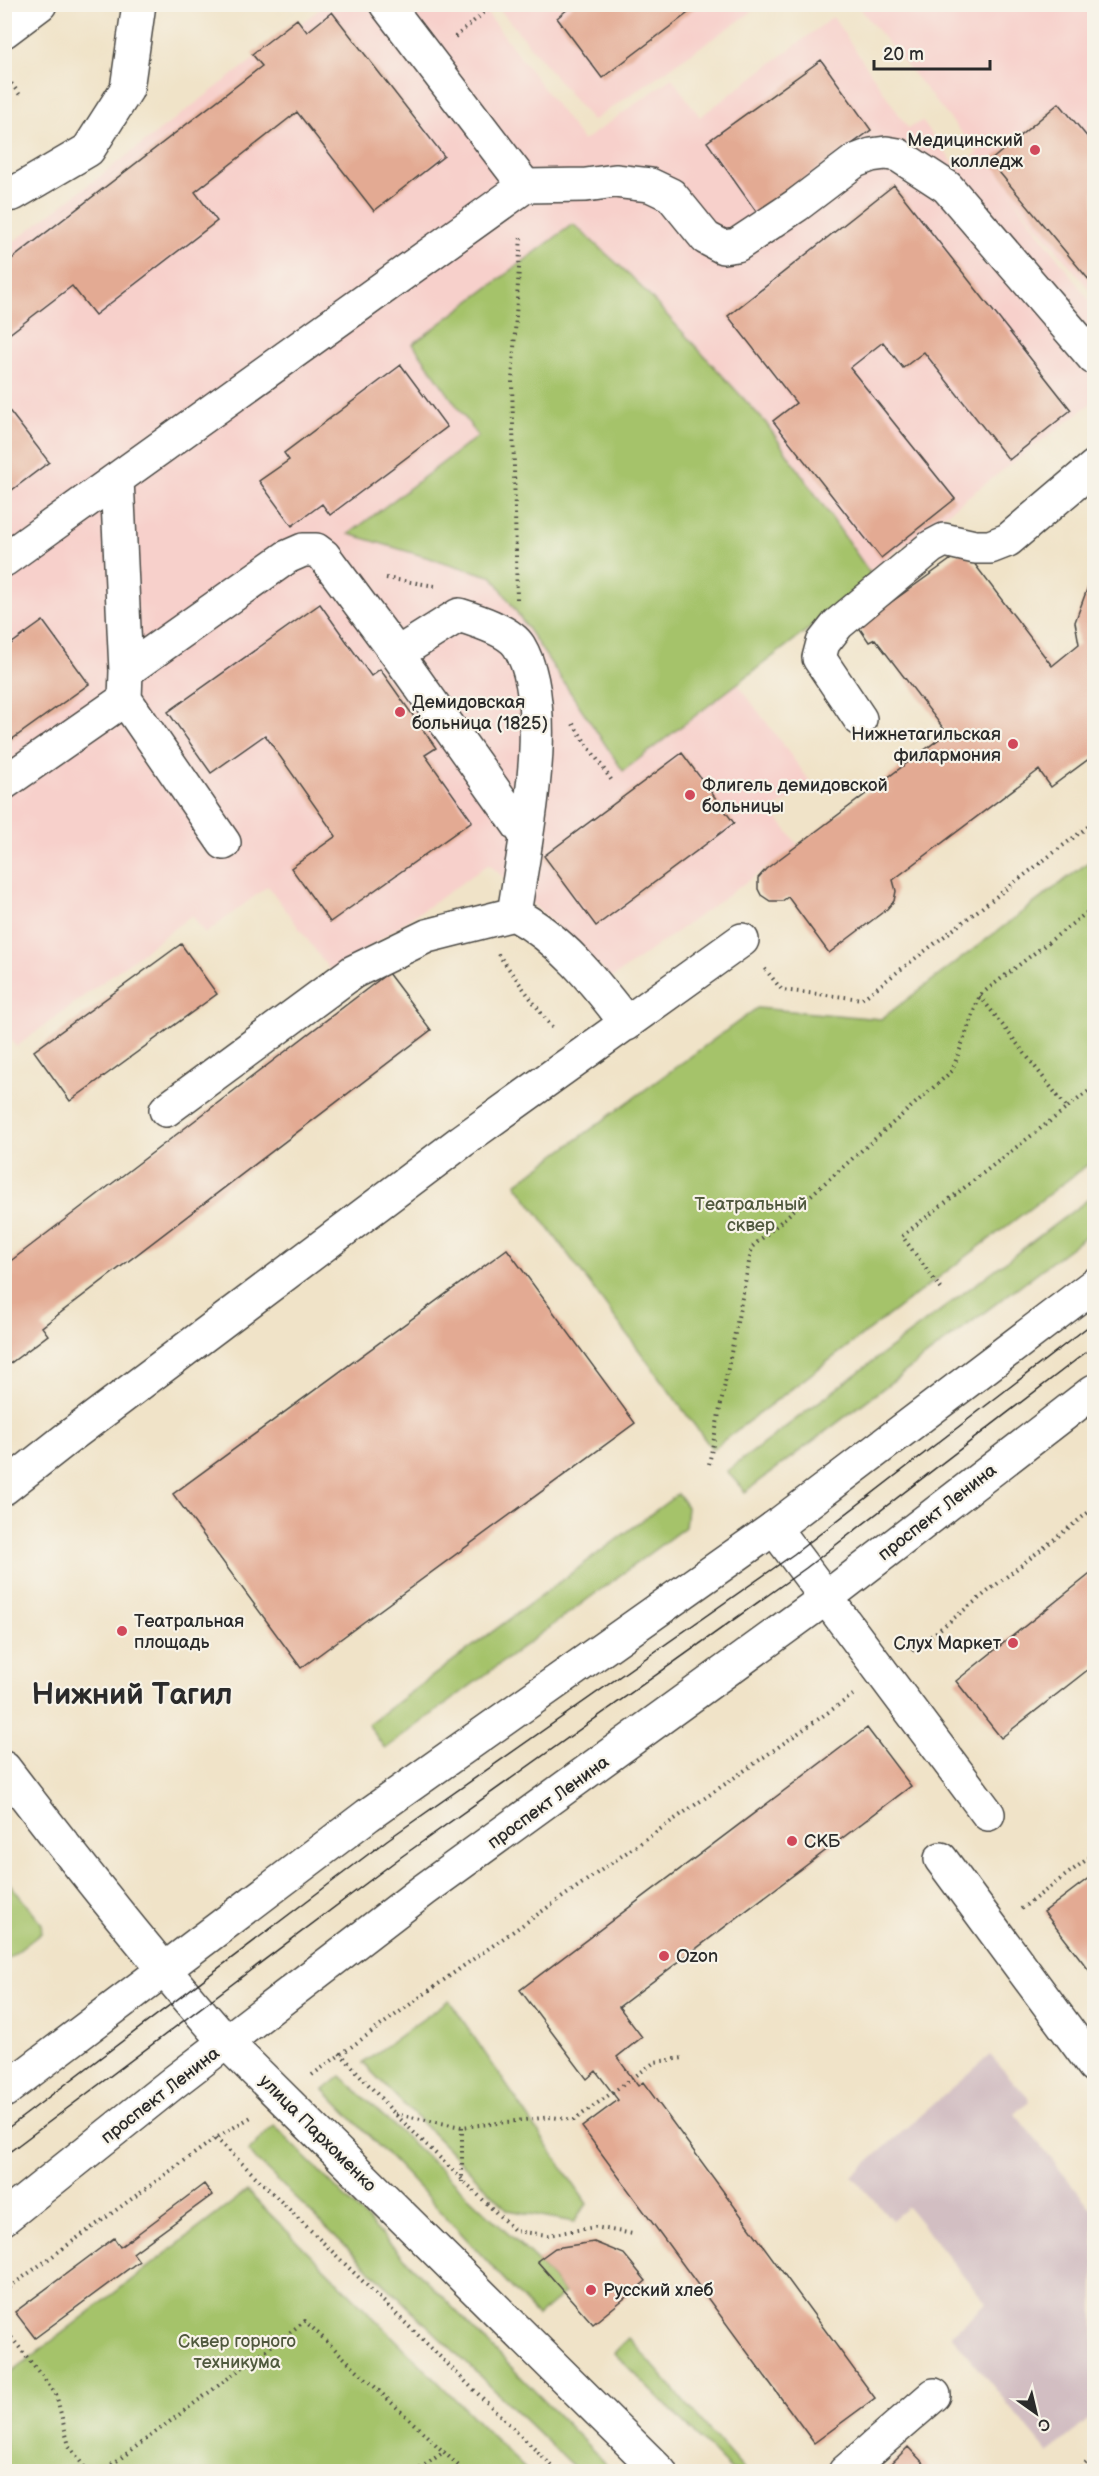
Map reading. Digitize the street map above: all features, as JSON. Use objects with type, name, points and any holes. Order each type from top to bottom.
[{"type":"main road","points":[[4,31],[40,4]]},
{"type":"main road","points":[[4,195],[13,194],[88,150],[127,88],[139,4]]},
{"type":"main road","points":[[386,4],[525,186]]},
{"type":"main road","points":[[4,560],[525,186],[586,185],[615,181],[650,185],[671,195],[706,238],[723,247],[737,245],[797,205],[855,161],[871,155],[886,153],[898,155],[947,187],[1091,345]]},
{"type":"main road","points":[[860,719],[819,658],[823,643],[838,624],[931,547],[944,540],[975,547],[990,547],[1008,540],[1095,467]]},
{"type":"main road","points":[[117,479],[125,685],[224,843]]},
{"type":"main road","points":[[4,783],[287,557],[303,550],[316,549],[324,556],[397,654],[525,834]]},
{"type":"main road","points":[[397,654],[459,615],[491,626],[519,645],[535,691],[536,731],[533,783],[514,914]]},
{"type":"main road","points":[[166,1110],[353,972],[427,936],[514,914],[556,941],[627,1024]]},
{"type":"main road","points":[[4,1488],[74,1432],[462,1141],[742,940]]},
{"type":"main road","points":[[4,2091],[164,1972],[368,1815],[774,1528],[1095,1285]]},
{"type":"main road","name":"проспект Ленина","points":[[4,2218],[174,2082],[424,1890],[825,1598],[1095,1391]]},
{"type":"main road","points":[[774,1528],[988,1814]]},
{"type":"main road","name":"улица Пархоменко","points":[[4,1768],[98,1892],[227,2043],[660,2472]]},
{"type":"main road","points":[[941,1859],[1095,2066]]},
{"type":"main road","points":[[845,2472],[934,2395]]},
{"type":"path","points":[[428,59],[494,4]]},
{"type":"path","points":[[4,74],[20,95]]},
{"type":"path","points":[[519,645],[512,381],[525,186]]},
{"type":"path","points":[[742,940],[782,990],[862,999],[1095,822]]},
{"type":"path","points":[[709,1464],[752,1246],[952,1071],[980,995],[1095,907]]},
{"type":"path","points":[[475,923],[553,1029]]},
{"type":"path","points":[[980,995],[1067,1108]]},
{"type":"path","points":[[941,1288],[902,1236],[1095,1087]]},
{"type":"path","points":[[4,2291],[216,2138],[283,2097],[340,2054],[884,1673],[1095,1508]]},
{"type":"path","points":[[994,1929],[1095,1854]]},
{"type":"path","points":[[340,2054],[462,2182],[515,2231],[548,2235],[595,2227],[633,2234]]},
{"type":"path","points":[[395,2114],[462,2127],[551,2117],[574,2120],[655,2062],[683,2058]]},
{"type":"path","points":[[462,2127],[462,2182]]},
{"type":"path","points":[[216,2138],[558,2472]]},
{"type":"path","points":[[102,2472],[305,2321],[465,2472]]},
{"type":"path","points":[[4,2328],[56,2394],[69,2446],[88,2472]]},
{"type":"path","points":[[415,2472],[445,2451]]},
{"type":"path","points":[[1076,2472],[1095,2456]]},
{"type":"shaded area","points":[[325,5],[481,5],[583,141],[672,78],[700,117],[833,17],[908,128],[922,121],[957,168],[978,153],[857,5],[1094,5],[1094,295],[1007,189],[1094,307],[1094,401],[732,676],[812,784],[772,811],[798,845],[612,978],[489,864],[332,973],[268,886],[205,934],[192,915],[16,1047],[4,1031],[4,249]]},
{"type":"shaded area","points":[[496,5],[762,5],[592,121]]},
{"type":"shaded area","points":[[990,2055],[1030,2100],[1015,2114],[1094,2212],[1094,2415],[1048,2453],[951,2335],[986,2303],[908,2207],[892,2220],[852,2176]]},
{"type":"green space","points":[[573,224],[631,276],[766,423],[874,579],[623,771],[493,577],[349,534],[478,436],[413,344]]},
{"type":"green space","name":"Театральный сквер","points":[[1094,858],[1094,1160],[712,1449],[516,1184],[757,1008],[881,1019]]},
{"type":"green space","points":[[1094,1195],[1094,1230],[745,1492],[727,1471]]},
{"type":"green space","points":[[678,1494],[687,1507],[685,1527],[385,1749],[368,1724]]},
{"type":"green space","points":[[5,1878],[42,1924],[41,1933],[5,1961]]},
{"type":"green space","points":[[449,2000],[587,2204],[574,2222],[508,2210],[363,2063]]},
{"type":"green space","points":[[341,2076],[537,2261],[565,2293],[538,2316],[324,2090]]},
{"type":"green space","points":[[274,2125],[613,2471],[578,2471],[248,2152]]},
{"type":"green space","name":"Сквер горного техникума","points":[[247,2191],[527,2471],[5,2471],[5,2377]]},
{"type":"green space","points":[[629,2338],[745,2471],[732,2471],[614,2353]]},
{"type":"building","points":[[574,4],[700,4],[602,78],[557,18]]},
{"type":"building","points":[[332,12],[444,156],[374,211],[297,112],[195,192],[217,221],[95,315],[72,286],[4,338],[4,265],[262,66],[252,54],[297,19],[307,32]]},
{"type":"building","points":[[821,60],[871,130],[757,213],[707,142]]},
{"type":"building","points":[[1059,103],[1094,145],[1094,286],[990,161]]},
{"type":"building","points":[[894,185],[1071,410],[1009,460],[924,352],[903,368],[883,342],[850,368],[955,499],[881,558],[773,421],[796,403],[728,316]]},
{"type":"building","points":[[401,365],[447,427],[330,515],[322,504],[292,526],[259,481],[289,460],[284,453]]},
{"type":"building","points":[[4,404],[49,462],[4,496]]},
{"type":"building","name":"Нижнетагильская филармония","points":[[964,550],[1052,666],[1079,644],[1075,622],[1090,581],[1094,583],[1094,755],[1051,787],[1039,770],[893,880],[896,891],[894,901],[887,909],[829,953],[788,897],[782,901],[770,901],[761,895],[758,889],[758,878],[766,869],[947,733],[875,639],[869,642],[858,626]]},
{"type":"building","points":[[320,604],[371,676],[380,669],[436,748],[425,755],[472,821],[330,922],[291,868],[336,836],[265,735],[211,773],[168,712]]},
{"type":"building","points":[[43,621],[89,684],[4,745],[4,649]]},
{"type":"building","points":[[682,753],[734,823],[596,926],[544,856]]},
{"type":"building","points":[[181,944],[217,994],[70,1101],[34,1051]]},
{"type":"building","points":[[388,973],[431,1030],[42,1327],[48,1335],[4,1368],[4,1266]]},
{"type":"building","points":[[507,1249],[635,1423],[301,1668],[173,1494]]},
{"type":"building","points":[[1094,1571],[1094,1665],[1001,1738],[956,1681]]},
{"type":"building","points":[[867,1728],[911,1786],[619,2007],[642,2037],[617,2057],[638,2086],[643,2082],[875,2398],[814,2443],[582,2127],[618,2100],[596,2071],[587,2079],[520,1990]]},
{"type":"building","points":[[1094,1874],[1094,1972],[1092,1974],[1044,1912]]},
{"type":"building","points":[[204,2184],[212,2195],[133,2253],[139,2261],[35,2338],[15,2312],[114,2238],[120,2247]]},
{"type":"building","points":[[594,2242],[624,2254],[646,2281],[593,2324],[537,2261],[555,2248]]},
{"type":"building","points":[[908,2447],[932,2472],[883,2472]]},
{"type":"tram line","points":[[4,2131],[387,1840],[794,1554],[1094,1322]]},
{"type":"tram line","points":[[4,2156],[401,1857],[806,1568],[1094,1346]]},
{"type":"place","name":"Медицинский колледж","points":[[1035,150]]},
{"type":"place","name":"Демидовская больница (1825)","points":[[400,712]]},
{"type":"place","name":"Нижнетагильская филармония","points":[[1013,744]]},
{"type":"place","name":"Флигель демидовской больницы","points":[[690,795]]},
{"type":"place","name":"Театральная площадь","points":[[122,1631]]},
{"type":"place","name":"Слух Маркет","points":[[1013,1643]]},
{"type":"place","name":"СКБ","points":[[792,1841]]},
{"type":"place","name":"Ozon","points":[[664,1956]]},
{"type":"place","name":"Русский хлеб","points":[[591,2290]]},
{"type":"district","name":"Нижний Тагил","points":[[132,1694]]}]
